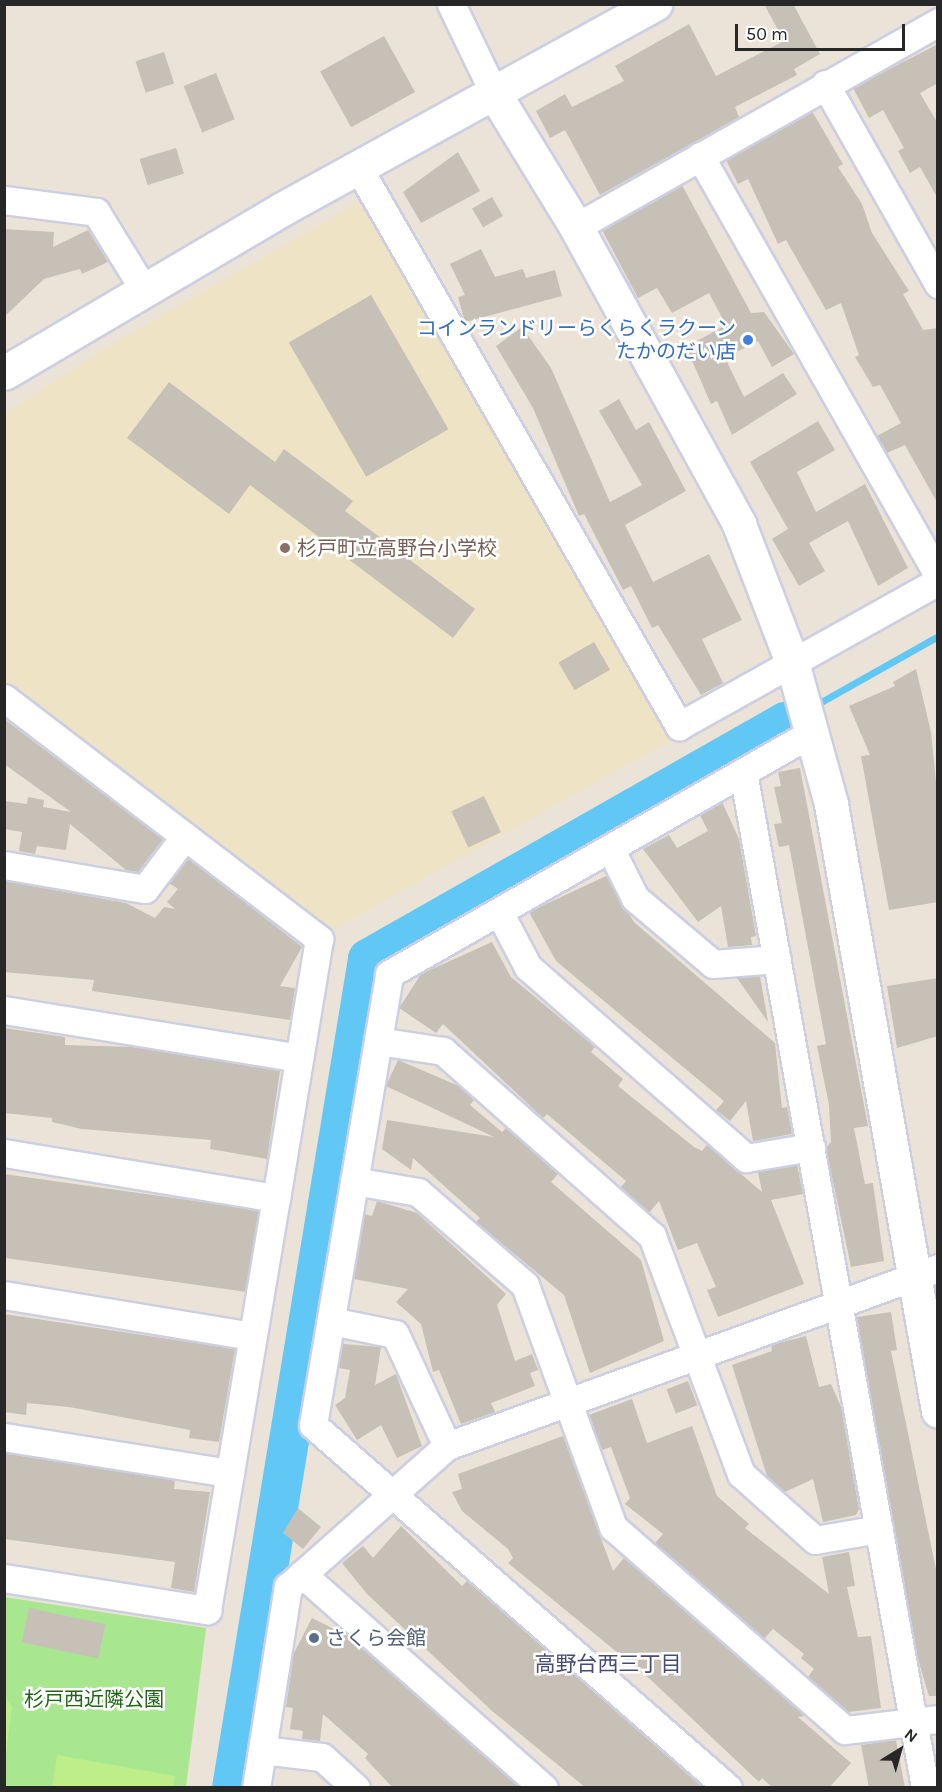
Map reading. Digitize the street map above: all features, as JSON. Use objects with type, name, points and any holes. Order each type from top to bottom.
[{"type":"street","points":[[451,4],[494,93],[576,227],[739,524],[792,662],[831,804],[926,1272],[938,1410]]},
{"type":"street","points":[[4,373],[143,288],[655,4]]},
{"type":"street","points":[[576,227],[938,22]]},
{"type":"street","points":[[825,84],[938,284]]},
{"type":"street","points":[[700,156],[938,575]]},
{"type":"street","points":[[358,167],[679,726],[938,581]]},
{"type":"street","points":[[4,200],[96,212],[143,288]]},
{"type":"street","points":[[4,698],[319,939],[207,1610],[4,1578]]},
{"type":"street","points":[[728,1788],[313,1425],[389,974],[812,733]]},
{"type":"street","points":[[743,772],[879,1529],[926,1721],[925,1788]]},
{"type":"street","points":[[4,865],[145,889],[185,836]]},
{"type":"street","points":[[610,848],[635,898],[713,964],[777,959]]},
{"type":"street","points":[[499,912],[528,967],[746,1158],[811,1147]]},
{"type":"street","points":[[4,1010],[299,1058]]},
{"type":"street","points":[[378,1041],[443,1052],[652,1236],[741,1474],[815,1540],[879,1529]]},
{"type":"street","points":[[4,1153],[276,1198]]},
{"type":"street","points":[[354,1181],[418,1192],[525,1286],[613,1527],[845,1730],[926,1721]]},
{"type":"street","points":[[256,1788],[288,1587],[447,1446],[568,1406],[926,1272]]},
{"type":"street","points":[[4,1295],[253,1336]]},
{"type":"street","points":[[331,1321],[395,1334],[447,1446]]},
{"type":"street","points":[[4,1437],[230,1473]]},
{"type":"street","points":[[302,1574],[544,1788]]},
{"type":"street","points":[[262,1750],[321,1757],[356,1788]]},
{"type":"shaded area","name":"杉戸町立高野台小学校","points":[[358,203],[369,206],[674,739],[332,930],[5,683],[4,414],[114,343]]},
{"type":"green space","name":"杉戸西近隣公園","points":[[4,1597],[206,1628],[186,1787],[5,1787]]},
{"type":"green space","points":[[5,1697],[12,1707],[5,1761]]},
{"type":"green space","points":[[57,1755],[175,1776],[173,1787],[52,1787]]},
{"type":"building","points":[[764,4],[793,4],[820,54],[794,69],[797,75],[735,107],[739,117],[600,195],[565,130],[550,138],[536,111],[565,94],[572,107],[624,81],[615,66],[689,24],[716,76],[784,41]]},
{"type":"building","points":[[384,36],[415,92],[351,127],[320,71]]},
{"type":"building","points":[[938,44],[938,83],[920,93],[938,124],[938,199],[920,167],[910,173],[898,151],[904,148],[883,110],[869,118],[853,88]]},
{"type":"building","points":[[164,52],[174,83],[146,93],[135,61]]},
{"type":"building","points":[[216,73],[235,119],[202,132],[184,86]]},
{"type":"building","points":[[812,111],[843,164],[838,167],[862,204],[872,233],[909,291],[903,294],[923,330],[938,328],[938,504],[905,445],[887,453],[877,436],[901,423],[880,385],[873,387],[855,357],[859,355],[841,303],[826,310],[786,240],[778,244],[748,179],[738,184],[726,160]]},
{"type":"building","points":[[176,148],[184,174],[148,185],[140,159]]},
{"type":"building","points":[[458,152],[480,191],[421,223],[403,192]]},
{"type":"building","points":[[682,185],[751,313],[764,312],[794,354],[772,367],[758,341],[725,358],[744,397],[783,373],[797,394],[732,435],[717,401],[711,404],[686,347],[726,325],[709,293],[672,313],[657,288],[638,298],[602,230]]},
{"type":"building","points":[[492,197],[503,216],[483,228],[472,208]]},
{"type":"building","points":[[4,229],[54,232],[53,247],[88,230],[108,262],[82,274],[80,269],[44,279],[4,317]]},
{"type":"building","points":[[481,249],[495,277],[523,269],[526,278],[555,270],[562,296],[465,322],[458,297],[465,295],[450,264]]},
{"type":"building","points":[[371,295],[449,429],[366,477],[289,342]]},
{"type":"building","points":[[522,327],[551,368],[610,502],[642,485],[599,411],[619,399],[636,430],[649,422],[686,491],[625,525],[653,582],[709,554],[742,620],[702,639],[723,683],[701,695],[658,625],[652,628],[631,586],[623,590],[584,514],[579,516],[533,408],[496,346]]},
{"type":"building","points":[[169,382],[275,462],[284,449],[353,501],[345,511],[475,609],[453,638],[250,485],[229,514],[127,438]]},
{"type":"building","points":[[818,421],[835,450],[797,472],[816,512],[865,484],[908,568],[878,586],[848,521],[809,543],[825,571],[799,586],[772,539],[788,529],[750,462]]},
{"type":"building","points":[[594,642],[610,670],[574,690],[558,662]]},
{"type":"building","points":[[916,669],[931,732],[938,802],[938,902],[889,910],[861,756],[870,755],[849,706],[895,686],[893,682]]},
{"type":"building","points":[[4,719],[163,839],[138,872],[126,870],[70,824],[66,850],[37,846],[35,854],[19,851],[22,832],[4,829],[4,801],[27,804],[28,797],[44,800],[43,807],[71,812],[4,764]]},
{"type":"building","points":[[800,768],[868,1126],[854,1128],[865,1184],[873,1183],[884,1261],[851,1267],[826,1148],[831,1142],[829,1105],[817,1046],[826,1044],[789,845],[779,847],[774,824],[782,823],[774,787],[781,786],[778,772]]},
{"type":"building","points":[[484,796],[501,832],[468,847],[451,811]]},
{"type":"building","points":[[722,802],[739,839],[756,936],[751,937],[752,945],[728,947],[721,906],[698,922],[643,849],[669,835],[677,848],[708,831],[700,815]]},
{"type":"building","points":[[188,858],[302,947],[280,986],[295,988],[290,1020],[92,991],[94,980],[4,972],[4,881],[126,903],[155,918],[164,907],[175,909],[167,902],[178,889],[169,883]]},
{"type":"building","points":[[606,876],[634,922],[775,1043],[782,1108],[787,1107],[792,1134],[753,1141],[746,1101],[730,1121],[716,1110],[724,1101],[556,961],[529,912]]},
{"type":"building","points":[[492,942],[511,977],[595,1047],[591,1052],[623,1079],[618,1086],[694,1147],[702,1151],[707,1145],[762,1192],[758,1172],[797,1165],[803,1194],[771,1200],[804,1284],[718,1317],[707,1290],[716,1287],[697,1243],[678,1250],[659,1201],[649,1213],[621,1187],[626,1181],[547,1114],[543,1118],[443,1024],[436,1033],[399,1008],[421,974]]},
{"type":"building","points":[[760,976],[768,1022],[737,978]]},
{"type":"building","points":[[938,978],[938,1036],[897,1048],[887,986]]},
{"type":"building","points":[[4,1028],[65,1037],[65,1045],[133,1047],[280,1071],[267,1159],[210,1149],[211,1140],[82,1129],[52,1122],[52,1118],[4,1113]]},
{"type":"building","points":[[398,1060],[459,1086],[474,1100],[470,1105],[502,1132],[506,1128],[558,1174],[551,1182],[641,1260],[664,1341],[590,1373],[564,1295],[476,1222],[480,1218],[413,1158],[411,1170],[382,1149],[387,1120],[494,1137],[386,1086]]},
{"type":"building","points":[[4,1174],[258,1210],[247,1292],[4,1258]]},
{"type":"building","points":[[377,1201],[417,1213],[506,1294],[497,1305],[515,1361],[532,1354],[538,1370],[530,1373],[535,1386],[491,1403],[495,1412],[461,1424],[439,1370],[433,1372],[421,1324],[396,1302],[408,1289],[354,1279],[364,1214],[372,1216]]},
{"type":"building","points":[[891,1312],[897,1350],[891,1351],[938,1579],[938,1696],[929,1696],[917,1656],[857,1317]]},
{"type":"building","points":[[4,1314],[235,1349],[219,1442],[189,1438],[190,1430],[69,1407],[27,1403],[26,1415],[4,1412]]},
{"type":"building","points":[[806,1336],[819,1387],[831,1384],[841,1407],[859,1509],[856,1515],[823,1522],[813,1479],[785,1492],[767,1476],[732,1365],[772,1351],[771,1345]]},
{"type":"building","points":[[343,1344],[381,1347],[375,1385],[396,1374],[422,1446],[397,1458],[381,1425],[357,1440],[335,1405],[345,1398],[350,1370],[339,1368]]},
{"type":"building","points":[[688,1381],[697,1405],[676,1414],[667,1389]]},
{"type":"building","points":[[632,1399],[647,1443],[692,1426],[717,1496],[749,1524],[745,1528],[829,1594],[822,1557],[849,1552],[855,1586],[847,1587],[858,1637],[871,1636],[881,1708],[848,1712],[808,1677],[814,1669],[801,1658],[804,1654],[773,1629],[764,1639],[655,1543],[663,1534],[625,1504],[630,1498],[611,1447],[602,1450],[589,1415]]},
{"type":"building","points":[[563,1436],[613,1571],[624,1558],[805,1716],[798,1717],[851,1763],[829,1788],[773,1788],[762,1778],[759,1782],[651,1680],[508,1563],[513,1558],[508,1549],[462,1511],[452,1492],[462,1489],[458,1474]]},
{"type":"building","points":[[4,1453],[175,1480],[174,1489],[210,1492],[194,1592],[171,1588],[175,1562],[4,1539]]},
{"type":"building","points":[[298,1508],[321,1527],[303,1549],[283,1533]]},
{"type":"building","points":[[401,1526],[462,1586],[467,1581],[471,1584],[703,1788],[586,1788],[491,1710],[367,1594],[342,1563],[363,1546],[373,1558]]},
{"type":"building","points":[[29,1608],[105,1624],[98,1658],[22,1642]]},
{"type":"building","points":[[312,1618],[348,1636],[520,1788],[393,1788],[365,1758],[368,1754],[323,1714],[320,1741],[302,1739],[303,1731],[290,1729],[293,1708],[286,1707],[294,1653]]},
{"type":"building","points":[[896,1740],[905,1788],[869,1788],[861,1745]]},
{"type":"waterway","points":[[814,706],[938,636]]},
{"type":"waterway","points":[[785,722],[797,715]]},
{"type":"waterway","points":[[232,1788],[368,959],[785,722]]},
{"type":"place","name":"コインランドリーらくらくラクーン たかのだい店","points":[[748,340]]},
{"type":"place","name":"杉戸町立高野台小学校","points":[[285,548]]},
{"type":"place","name":"さくら会館","points":[[314,1638]]},
{"type":"district","name":"高野台西三丁目","points":[[608,1664]]}]
